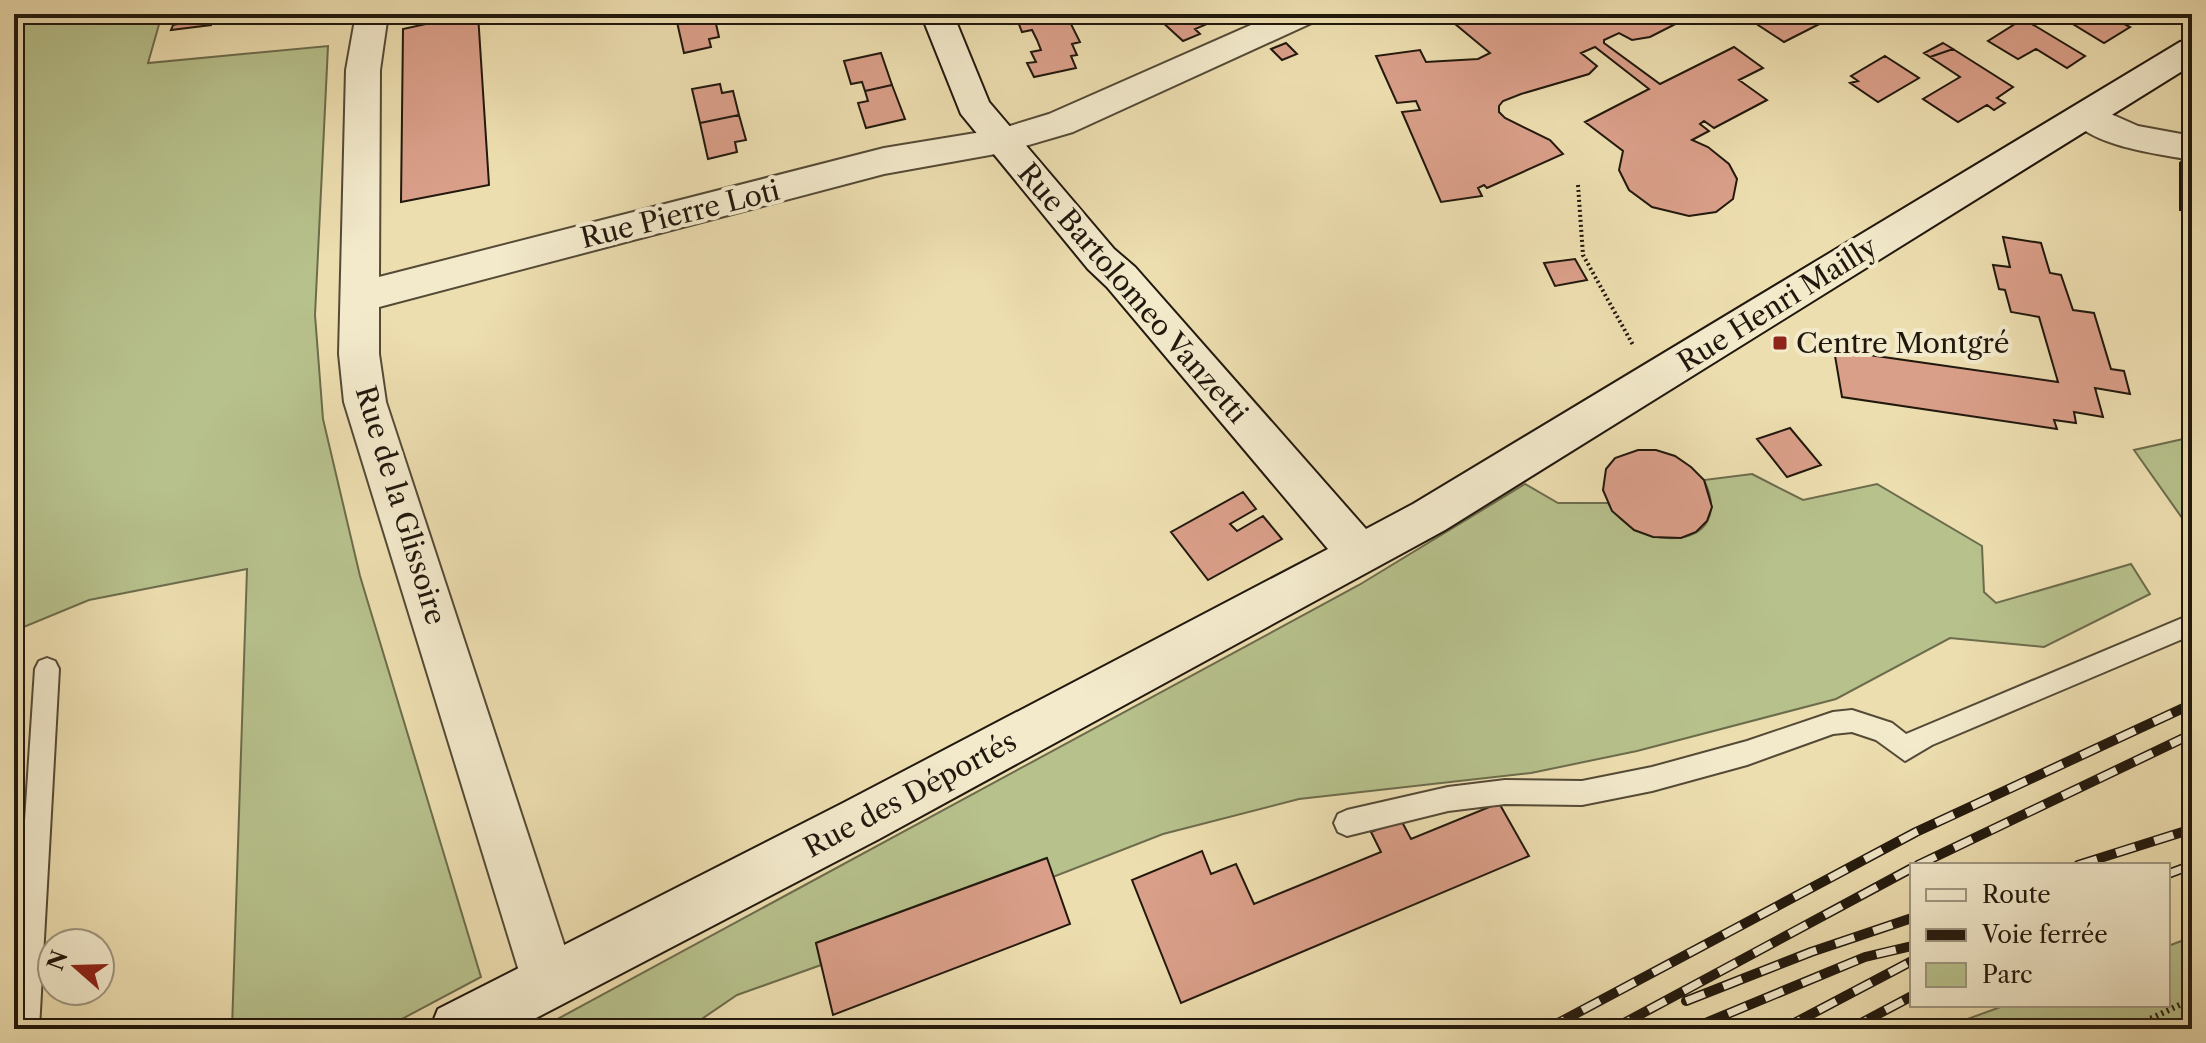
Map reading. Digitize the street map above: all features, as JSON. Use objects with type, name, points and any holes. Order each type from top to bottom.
[{"type":"street","name":"Rue Bartolomeo Vanzetti","points":[[937,14],[973,106],[1359,553]]},
{"type":"street","name":"Rue Pierre Loti","points":[[360,297],[884,161],[1001,141],[1061,123],[1304,14]]},
{"type":"street","name":"Rue de la Glissoire","points":[[376,15],[363,70],[359,354],[365,402],[549,981]]},
{"type":"street","name":"Rue Henri Mailly","points":[[1359,553],[1429,517],[2192,50]]},
{"type":"street","points":[[2086,115],[2130,137],[2192,148]]},
{"type":"street","name":"Rue des Déportés","points":[[458,1029],[861,821],[1359,553]]},
{"type":"lane","points":[[1347,823],[1448,799],[1491,793],[1596,791],[1734,756],[1842,722],[1852,721],[1883,731],[1905,749],[1923,737],[2192,624]]},
{"type":"lane","points":[[25,1029],[47,669]]},
{"type":"path","points":[[1578,185],[1583,255],[1655,380]]},
{"type":"path","points":[[2129,1029],[2192,999]]},
{"type":"green space","points":[[14,14],[162,14],[148,63],[328,46],[315,315],[323,419],[360,576],[481,977],[383,1029],[232,1029],[247,569],[89,600],[14,631]]},
{"type":"green space","points":[[2192,437],[2192,532],[2134,450]]},
{"type":"green space","points":[[1752,474],[1803,500],[1877,484],[1982,546],[1984,592],[1996,603],[2131,564],[2150,594],[2044,647],[1950,638],[1836,699],[1637,751],[1531,773],[1299,799],[1163,834],[1053,877],[1046,858],[816,943],[821,965],[737,995],[687,1029],[539,1029],[1359,585],[1525,484],[1558,503],[1608,503],[1622,520],[1640,531],[1680,538],[1696,532],[1708,521],[1711,504],[1704,480]]},
{"type":"green space","points":[[2192,937],[2192,1029],[1940,1029],[2000,1007],[2170,1007],[2170,945]]},
{"type":"building","points":[[185,14],[213,14],[211,25],[171,30],[173,25],[183,23]]},
{"type":"building","points":[[478,14],[489,185],[401,202],[403,29]]},
{"type":"building","points":[[675,14],[713,14],[714,15],[677,22]]},
{"type":"building","points":[[828,14],[866,14],[867,16],[831,23]]},
{"type":"building","points":[[1005,14],[1052,14],[1057,24],[1070,22],[1080,42],[1072,44],[1077,55],[1071,56],[1076,68],[1034,77],[1027,63],[1036,62],[1031,52],[1041,50],[1037,40],[1032,30],[1022,32],[1018,22],[1010,24]]},
{"type":"building","points":[[1173,14],[1197,14],[1207,24],[1195,29],[1200,34],[1183,41],[1160,20]]},
{"type":"building","points":[[1421,14],[1443,14],[1429,21]]},
{"type":"building","points":[[1443,14],[1695,14],[1650,37],[1632,40],[1619,33],[1604,40],[1604,43],[1660,84],[1734,47],[1763,68],[1739,80],[1767,100],[1714,128],[1704,121],[1700,124],[1709,131],[1692,140],[1708,147],[1729,164],[1737,179],[1733,199],[1716,212],[1689,216],[1652,207],[1629,190],[1619,170],[1623,151],[1585,122],[1649,89],[1595,47],[1581,53],[1597,66],[1589,74],[1521,94],[1503,101],[1499,106],[1499,112],[1505,118],[1550,140],[1563,154],[1487,188],[1484,185],[1478,188],[1482,196],[1441,202],[1402,112],[1420,110],[1416,101],[1397,103],[1376,56],[1420,50],[1426,62],[1478,59],[1490,53]]},
{"type":"building","points":[[1732,14],[1839,14],[1784,42],[1755,23],[1762,19],[1759,17],[1747,23]]},
{"type":"building","points":[[2081,14],[2126,14],[2133,18],[2124,24],[2130,27],[2104,43],[2068,21]]},
{"type":"building","points":[[714,15],[719,37],[709,39],[711,47],[684,53],[677,22]]},
{"type":"building","points":[[2023,19],[2085,56],[2067,68],[2036,49],[2018,59],[1988,41]]},
{"type":"building","points":[[1286,43],[1297,54],[1282,60],[1271,49]]},
{"type":"building","points":[[1943,43],[1953,49],[1930,57],[1924,53]]},
{"type":"building","points":[[1953,49],[2013,87],[1997,98],[2005,103],[1994,110],[1987,105],[1958,122],[1923,99],[1960,77],[1930,57]]},
{"type":"building","points":[[881,53],[892,85],[865,91],[862,82],[851,84],[844,61]]},
{"type":"building","points":[[1885,56],[1919,78],[1878,102],[1850,83],[1858,81],[1851,76]]},
{"type":"building","points":[[720,84],[722,93],[733,91],[739,115],[700,123],[692,89]]},
{"type":"building","points":[[892,85],[905,119],[866,128],[858,103],[868,101],[865,91]]},
{"type":"building","points":[[739,115],[746,140],[735,142],[737,152],[708,159],[700,123]]},
{"type":"building","points":[[2183,160],[2192,163],[2192,198],[2180,195],[2180,163]]},
{"type":"building","points":[[2180,195],[2192,198],[2192,213],[2180,210]]},
{"type":"building","points":[[2003,237],[2041,243],[2050,273],[2061,275],[2073,310],[2094,313],[2111,369],[2124,371],[2130,394],[2095,388],[2103,417],[2074,412],[2076,423],[2054,420],[2057,429],[1842,397],[1834,350],[2058,382],[2039,317],[2011,312],[2005,290],[1999,289],[1993,265],[2010,267]]},
{"type":"building","points":[[1575,259],[1587,280],[1555,286],[1544,263]]},
{"type":"building","points":[[1790,428],[1821,465],[1787,477],[1757,439]]},
{"type":"building","points":[[1638,450],[1656,450],[1675,456],[1704,480],[1712,507],[1707,521],[1696,532],[1681,538],[1653,537],[1634,530],[1612,511],[1603,490],[1606,469],[1615,458]]},
{"type":"building","points":[[1243,492],[1256,509],[1230,524],[1237,531],[1263,516],[1282,539],[1208,580],[1171,532]]},
{"type":"building","points":[[1499,803],[1529,856],[1181,1003],[1132,880],[1202,851],[1211,874],[1236,864],[1254,904],[1381,852],[1371,832],[1401,820],[1411,839]]},
{"type":"building","points":[[1047,858],[1070,924],[833,1015],[816,943]]},
{"type":"railway","points":[[1547,1029],[1916,832],[2192,704]]},
{"type":"railway","points":[[1922,863],[2192,734]]},
{"type":"railway","points":[[2084,863],[2192,829]]},
{"type":"railway","points":[[2170,873],[2192,865]]},
{"type":"railway","points":[[1613,1029],[1910,869]]},
{"type":"railway","points":[[1686,1001],[1811,952],[1910,919]]},
{"type":"railway","points":[[1691,1029],[1865,957],[1910,946]]},
{"type":"railway","points":[[1783,1029],[1910,962]]},
{"type":"railway","points":[[1850,1029],[1910,997]]},
{"type":"place","name":"Centre Montgré","points":[[1780,343]]}]
